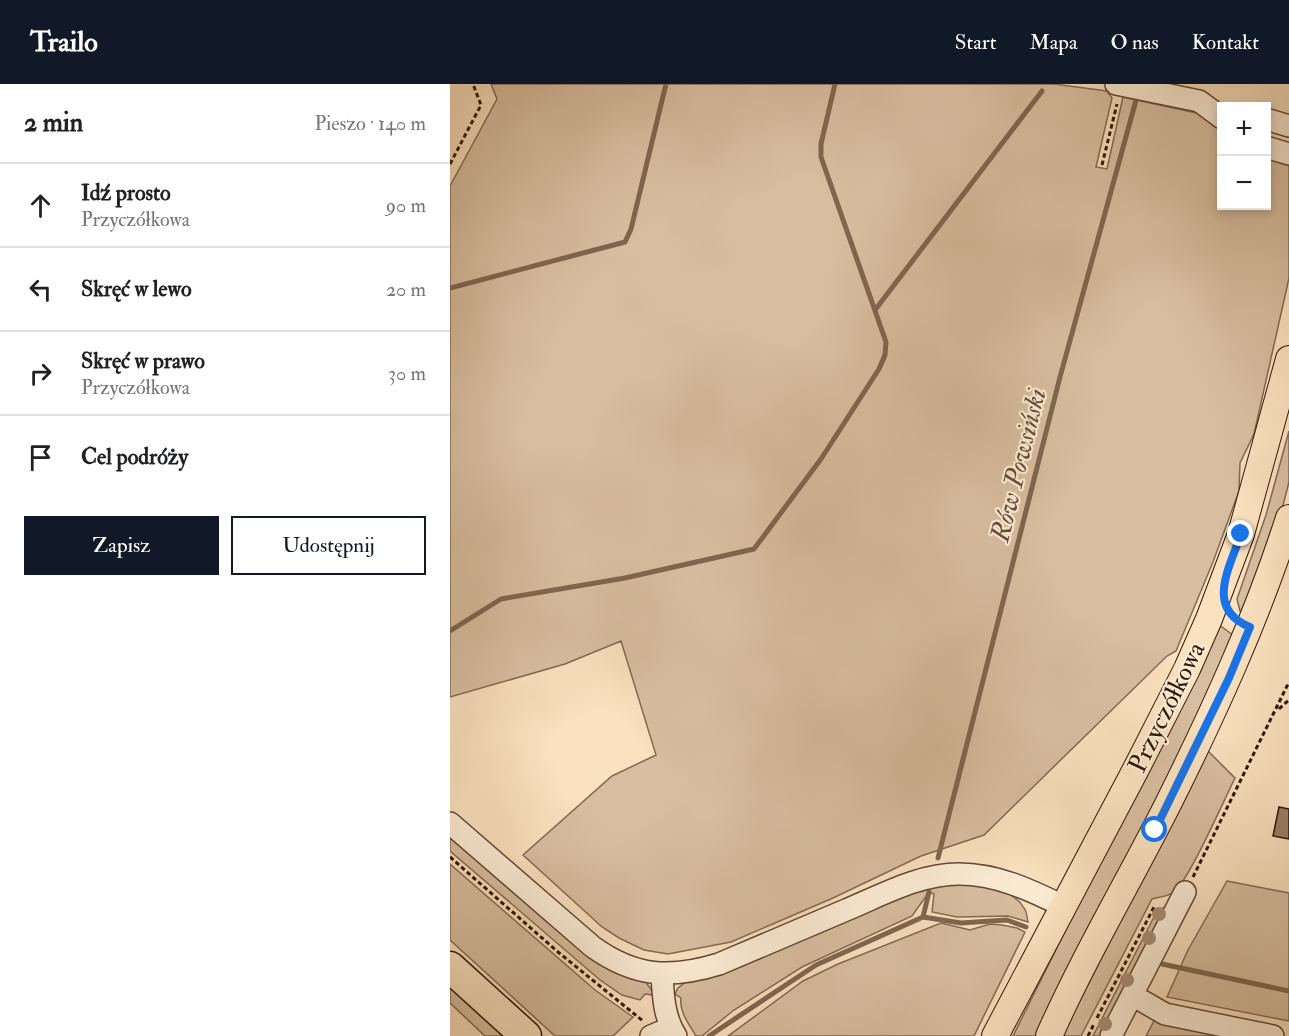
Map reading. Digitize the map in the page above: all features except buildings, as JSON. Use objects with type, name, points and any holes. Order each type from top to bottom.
[{"type":"highway","points":[[450,967],[526,1036]]},
{"type":"main road","name":"Przyczółkowa","points":[[995,1036],[1187,669],[1226,578],[1257,483],[1289,359]]},
{"type":"main road","name":"Przyczółkowa","points":[[1049,1036],[1092,946],[1167,805],[1229,678],[1289,518]]},
{"type":"main road","points":[[1226,578],[1225,607],[1232,618],[1250,627]]},
{"type":"street","points":[[1122,85],[1217,106]]},
{"type":"street","points":[[1199,100],[1217,114]]},
{"type":"street","points":[[1271,121],[1289,126]]},
{"type":"street","points":[[1271,149],[1289,154]]},
{"type":"street","points":[[450,823],[592,947],[628,967],[662,974],[694,972],[720,964],[906,885],[939,875],[975,875],[1001,880],[1024,886],[1063,906]]},
{"type":"street","points":[[1111,1036],[1185,892]]},
{"type":"street","points":[[662,974],[664,1033]]},
{"type":"street","points":[[1132,995],[1165,1014],[1273,1036]]},
{"type":"path","points":[[450,164],[481,105],[473,84]]},
{"type":"path","points":[[1102,165],[1122,85]]},
{"type":"path","points":[[1185,892],[1289,682]]},
{"type":"path","points":[[1276,711],[1289,700]]},
{"type":"path","points":[[450,857],[558,952],[664,1033]]},
{"type":"shaded area","points":[[491,84],[1054,84],[1107,91],[1112,98],[1096,167],[1107,169],[1123,97],[1215,117],[1217,119],[1217,210],[1271,210],[1271,155],[1289,162],[1289,278],[1254,434],[1240,463],[1239,491],[1213,562],[1176,651],[1167,656],[984,835],[921,856],[833,898],[731,942],[668,954],[644,950],[602,927],[523,855],[612,776],[656,755],[621,641],[565,664],[450,697],[450,186],[497,99]]},
{"type":"shaded area","points":[[1289,431],[1289,482],[1282,509],[1244,611],[1240,611],[1237,599],[1266,515]]},
{"type":"shaded area","points":[[1218,624],[1237,638],[1166,785],[1037,1036],[1013,1036]]},
{"type":"shaded area","points":[[1207,750],[1235,778],[1206,839],[1188,873],[1174,892],[1152,899],[1081,1036],[1062,1036]]},
{"type":"shaded area","points":[[450,833],[644,980],[653,995],[645,994],[640,1000],[622,995],[600,980],[450,851]]},
{"type":"shaded area","points":[[450,864],[595,990],[633,1017],[613,1036],[555,1036],[450,940]]},
{"type":"shaded area","points":[[1227,881],[1289,893],[1289,1021],[1167,997],[1188,950]]},
{"type":"shaded area","points":[[943,883],[987,887],[1009,894],[1025,909],[1028,922],[1008,916],[957,917],[932,912],[934,894],[929,892],[912,916],[802,967],[734,1010],[702,1036],[696,1036],[685,1018],[681,998],[675,994],[678,988],[687,981]]},
{"type":"shaded area","points":[[1171,905],[1103,1036],[1093,1036],[1155,915],[1158,910]]},
{"type":"shaded area","points":[[941,923],[970,930],[990,924],[1002,925],[1025,932],[974,1036],[728,1036],[803,981],[838,964]]},
{"type":"shaded area","points":[[450,982],[511,1036],[485,1036],[450,1003]]},
{"type":"shaded area","points":[[1155,1019],[1236,1036],[1146,1036]]},
{"type":"waterway","points":[[450,288],[625,242],[631,229],[666,84]]},
{"type":"waterway","points":[[450,631],[501,599],[625,578],[754,549],[821,459],[879,369],[885,355],[886,342],[821,157],[821,144],[835,84]]},
{"type":"waterway","points":[[875,310],[1042,91]]},
{"type":"waterway","name":"Rów Powsiński","points":[[938,858],[1060,377],[1138,93]]},
{"type":"waterway","points":[[923,917],[929,892]]},
{"type":"waterway","points":[[709,1036],[816,965],[923,917],[961,923],[1007,920],[1026,927]]},
{"type":"waterway","points":[[1162,964],[1289,991]]},
{"type":"route","points":[[1155,830],[1229,678],[1250,627],[1232,618],[1225,607],[1224,599],[1226,578],[1241,534]]}]
